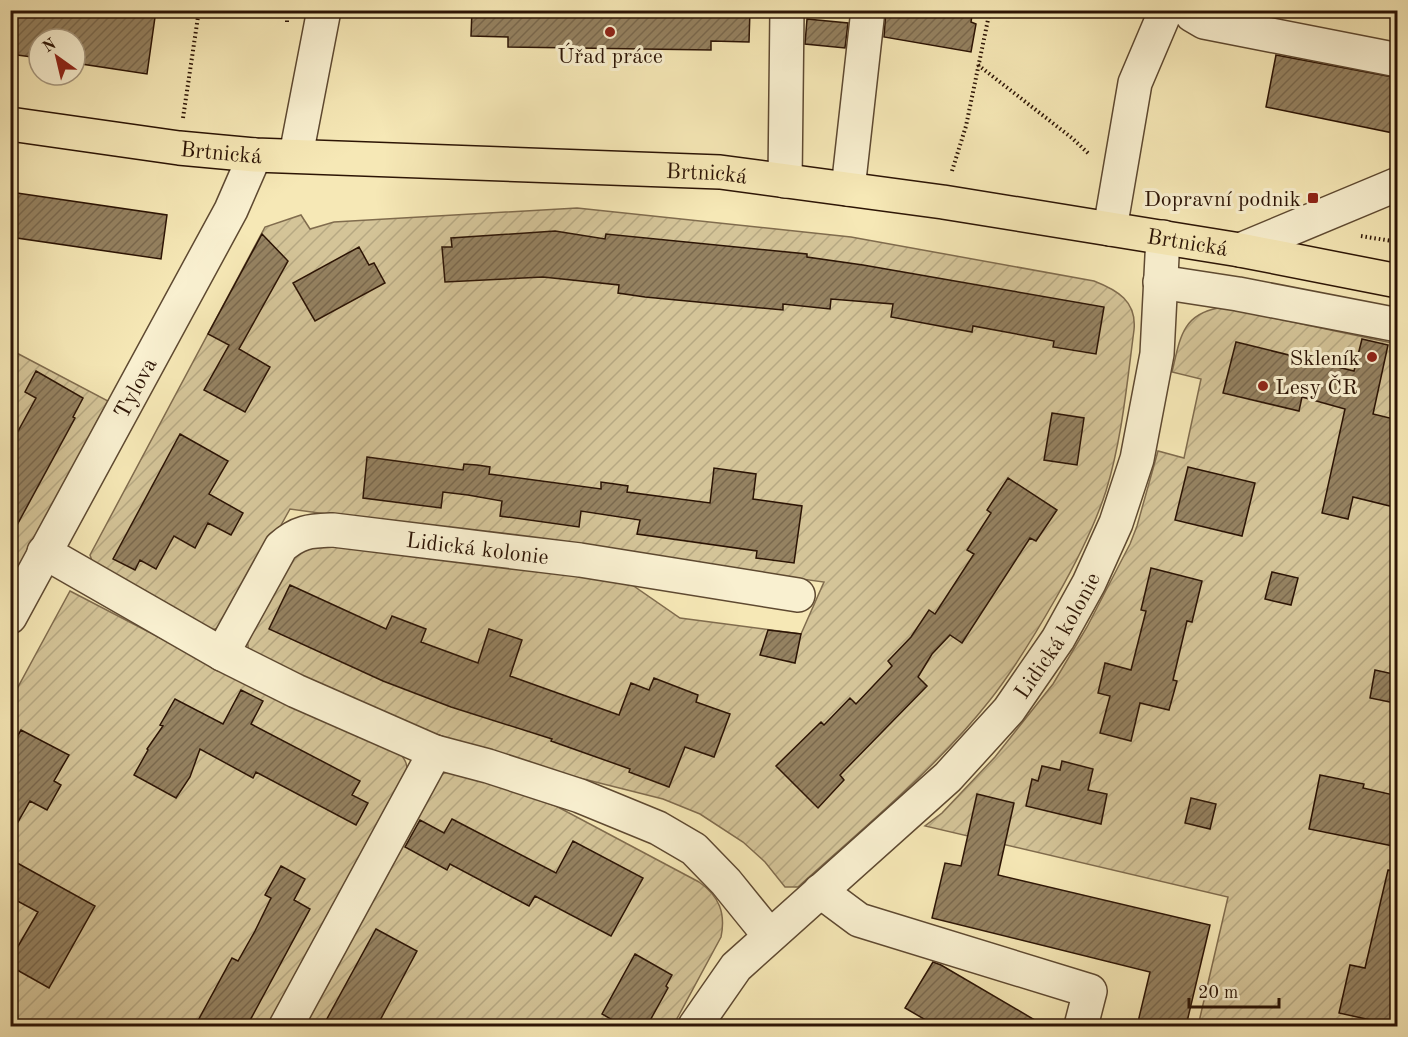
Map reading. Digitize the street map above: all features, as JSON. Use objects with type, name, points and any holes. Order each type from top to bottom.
[{"type":"main road","name":"Brtnická","points":[[10,124],[179,148],[255,155],[720,172],[943,202],[1163,237],[1398,280]]},
{"type":"street","points":[[296,155],[324,10]]},
{"type":"street","points":[[785,181],[787,10]]},
{"type":"street","points":[[848,189],[868,10]]},
{"type":"street","points":[[1110,229],[1135,83],[1166,10]]},
{"type":"street","points":[[1189,10],[1192,15],[1204,22],[1398,60]]},
{"type":"street","name":"Tylova","points":[[10,617],[231,210],[255,155]]},
{"type":"street","points":[[1240,250],[1398,184]]},
{"type":"street","name":"Lidická kolonie","points":[[695,1026],[735,967],[948,777],[1009,710],[1058,639],[1089,583],[1116,523],[1137,459],[1157,354],[1163,237]]},
{"type":"street","name":"Brtnická","points":[[1161,282],[1238,294],[1398,325]]},
{"type":"street","name":"Lidická kolonie","points":[[222,654],[281,547],[293,536],[308,531],[333,530],[580,560],[798,595]]},
{"type":"street","points":[[44,552],[222,654],[296,691],[435,752],[488,766],[580,796],[658,828],[694,849],[726,882],[769,935]]},
{"type":"street","points":[[286,1026],[435,752]]},
{"type":"street","points":[[820,891],[860,920],[1090,991],[1081,1026]]},
{"type":"path","points":[[182,125],[199,10]]},
{"type":"path","points":[[287,10],[287,22]]},
{"type":"path","points":[[952,171],[966,126],[990,10]]},
{"type":"path","points":[[978,65],[1092,156]]},
{"type":"shaded area","points":[[577,208],[851,237],[1094,281],[1118,293],[1129,304],[1132,311],[1134,330],[1129,370],[1112,471],[1101,505],[1071,572],[1025,650],[969,726],[898,798],[798,887],[785,887],[765,862],[743,842],[700,814],[663,799],[532,766],[406,724],[249,653],[247,639],[292,557],[317,542],[622,578],[680,618],[801,634],[824,582],[290,509],[225,626],[205,632],[96,573],[90,555],[265,227],[301,215],[310,229],[334,222]]},
{"type":"shaded area","points":[[1218,308],[1397,344],[1397,1026],[1198,1026],[1228,897],[925,826],[942,813],[995,757],[1053,684],[1087,627],[1130,544],[1158,451],[1184,458],[1201,379],[1172,372],[1180,340],[1189,323],[1196,316]]},
{"type":"shaded area","points":[[11,350],[108,401],[11,584]]},
{"type":"shaded area","points":[[70,591],[270,695],[400,753],[405,761],[407,776],[272,1026],[11,1026],[11,700]]},
{"type":"shaded area","points":[[449,771],[556,806],[699,882],[712,893],[722,913],[721,937],[673,1026],[297,1026],[438,776]]},
{"type":"building","points":[[10,10],[156,10],[147,74],[87,65],[87,27],[27,27],[27,56],[10,54]]},
{"type":"building","name":"Úřad práce","points":[[472,10],[750,10],[749,42],[711,41],[711,50],[508,47],[508,37],[471,36]]},
{"type":"building","points":[[886,10],[973,10],[971,22],[976,24],[971,52],[884,37]]},
{"type":"building","points":[[807,19],[848,23],[845,48],[805,44]]},
{"type":"building","points":[[1276,55],[1398,78],[1398,134],[1266,107]]},
{"type":"building","points":[[10,192],[167,215],[161,259],[10,237]]},
{"type":"building","points":[[555,231],[605,239],[606,234],[807,254],[807,257],[1104,307],[1096,354],[1053,347],[1054,341],[973,326],[972,332],[891,317],[893,304],[831,299],[830,309],[783,304],[783,310],[645,297],[618,293],[619,285],[543,277],[445,282],[442,247],[452,247],[451,238]]},
{"type":"building","points":[[262,234],[288,261],[239,349],[270,367],[245,412],[204,390],[229,345],[208,334]]},
{"type":"building","points":[[359,247],[369,265],[374,263],[385,283],[315,321],[293,283]]},
{"type":"building","points":[[1362,339],[1388,345],[1373,414],[1398,420],[1398,493],[1394,507],[1353,497],[1348,519],[1322,513],[1345,409],[1302,397],[1299,411],[1223,393],[1236,342],[1354,371]]},
{"type":"building","points":[[36,371],[83,398],[73,417],[75,418],[10,538],[10,446],[36,398],[25,392]]},
{"type":"building","points":[[1052,413],[1084,418],[1077,465],[1044,460]]},
{"type":"building","points":[[180,434],[228,461],[209,494],[243,513],[231,535],[208,523],[195,548],[174,536],[156,569],[140,560],[135,570],[113,559]]},
{"type":"building","points":[[367,457],[463,470],[464,464],[477,465],[490,467],[489,474],[601,489],[601,482],[628,486],[627,492],[710,503],[714,468],[756,474],[753,499],[802,506],[794,563],[756,558],[757,551],[637,534],[640,520],[581,511],[579,527],[500,516],[502,501],[468,495],[443,492],[441,508],[363,498]]},
{"type":"building","points":[[1188,467],[1255,483],[1242,536],[1175,520]]},
{"type":"building","points":[[1008,478],[1057,510],[1036,541],[1030,538],[962,643],[950,635],[932,654],[918,677],[927,686],[840,775],[844,780],[818,808],[776,766],[821,722],[824,725],[850,698],[856,704],[892,666],[888,661],[911,637],[929,610],[935,614],[974,554],[967,550],[991,513],[987,510]]},
{"type":"building","points":[[1151,568],[1202,581],[1192,622],[1187,621],[1173,680],[1177,681],[1169,710],[1140,703],[1131,741],[1100,733],[1110,696],[1098,693],[1105,663],[1131,670],[1146,611],[1141,610]]},
{"type":"building","points":[[1272,572],[1298,578],[1291,605],[1265,599]]},
{"type":"building","points":[[290,585],[386,629],[392,616],[426,629],[421,642],[478,663],[489,629],[522,640],[510,676],[619,715],[631,683],[649,690],[654,678],[698,695],[696,702],[730,714],[714,757],[685,747],[669,787],[629,772],[630,769],[551,741],[552,739],[451,707],[383,681],[269,629]]},
{"type":"building","points":[[768,630],[801,634],[795,663],[760,655]]},
{"type":"building","points":[[1375,670],[1398,675],[1395,703],[1370,698]]},
{"type":"building","points":[[241,690],[263,701],[251,724],[360,781],[352,795],[368,803],[356,825],[256,772],[253,778],[200,749],[190,777],[176,798],[134,775],[147,749],[163,726],[160,725],[175,699],[223,724]]},
{"type":"building","points":[[21,730],[69,755],[54,781],[61,785],[47,810],[30,801],[10,836],[10,749]]},
{"type":"building","points":[[1062,761],[1093,769],[1088,790],[1107,794],[1101,824],[1026,806],[1032,779],[1038,781],[1042,766],[1060,770]]},
{"type":"building","points":[[1320,775],[1364,784],[1363,788],[1398,796],[1398,847],[1309,829]]},
{"type":"building","points":[[977,794],[1014,803],[998,875],[1210,925],[1186,1026],[1137,1026],[1150,972],[932,918],[945,863],[961,866]]},
{"type":"building","points":[[1191,798],[1216,804],[1210,829],[1185,823]]},
{"type":"building","points":[[452,819],[556,873],[573,841],[643,878],[611,936],[535,896],[529,906],[450,864],[447,870],[405,847],[420,820],[444,833]]},
{"type":"building","points":[[10,859],[95,906],[49,988],[10,966],[10,960],[38,912],[10,897]]},
{"type":"building","points":[[281,866],[305,879],[294,900],[310,909],[247,1026],[195,1026],[232,958],[238,961],[255,931],[271,898],[265,895]]},
{"type":"building","points":[[1388,870],[1398,871],[1398,1026],[1339,1013],[1350,965],[1365,968]]},
{"type":"building","points":[[376,929],[417,951],[377,1026],[323,1026]]},
{"type":"building","points":[[635,954],[672,975],[666,986],[668,988],[647,1026],[623,1026],[602,1014]]},
{"type":"building","points":[[933,962],[1045,1026],[936,1026],[905,1008]]},
{"type":"place","name":"Úřad práce","points":[[610,32]]},
{"type":"place","name":"Dopravní podnik","points":[[1313,198]]},
{"type":"place","name":"Skleník","points":[[1372,357]]},
{"type":"place","name":"Lesy ČR","points":[[1263,386]]}]
